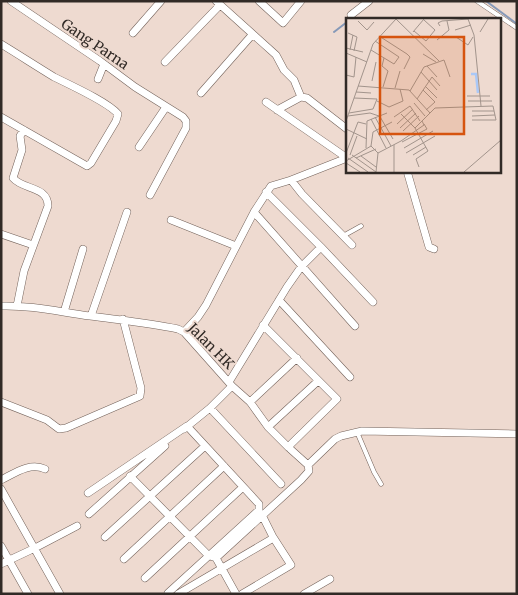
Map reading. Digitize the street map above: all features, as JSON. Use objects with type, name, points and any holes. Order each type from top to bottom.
[{"type":"street","name":"Gang Parna","points":[[10,1],[135,87],[183,117],[187,125],[150,195]]},
{"type":"street","points":[[133,33],[161,1]]},
{"type":"street","points":[[259,1],[283,23],[301,1]]},
{"type":"street","points":[[351,16],[369,1]]},
{"type":"street","points":[[165,62],[218,3],[276,55],[284,70],[294,80],[301,97]]},
{"type":"street","points":[[201,94],[252,35]]},
{"type":"street","points":[[1,44],[118,114],[116,121],[91,163],[86,166],[1,117]]},
{"type":"street","points":[[98,78],[104,64]]},
{"type":"street","points":[[277,110],[301,97],[307,98],[346,128]]},
{"type":"street","points":[[266,102],[346,157]]},
{"type":"street","points":[[139,147],[166,107]]},
{"type":"street","points":[[17,306],[24,271],[46,212],[48,201],[43,193],[18,183],[13,178],[22,150],[20,136],[24,130]]},
{"type":"street","points":[[184,332],[206,306],[254,212],[271,186],[346,158]]},
{"type":"street","points":[[407,172],[429,248],[434,249]]},
{"type":"street","points":[[291,180],[302,194],[352,245]]},
{"type":"street","points":[[266,192],[373,302]]},
{"type":"street","points":[[91,316],[127,212]]},
{"type":"street","points":[[254,212],[355,326]]},
{"type":"street","points":[[171,220],[236,246]]},
{"type":"street","points":[[1,234],[33,245]]},
{"type":"street","points":[[89,514],[187,426],[210,408],[231,384],[279,300],[301,267],[321,247]]},
{"type":"street","points":[[64,312],[83,249]]},
{"type":"street","points":[[279,300],[350,377]]},
{"type":"street","name":"Jalan HK","points":[[1,306],[29,306],[123,319],[170,327],[184,332],[250,402],[268,427],[308,465]]},
{"type":"street","points":[[1,402],[47,420],[59,429],[66,428],[140,396],[141,388],[123,319]]},
{"type":"street","points":[[263,326],[338,399],[288,447]]},
{"type":"street","points":[[250,402],[297,358]]},
{"type":"street","points":[[268,427],[318,381]]},
{"type":"street","points":[[210,408],[281,484]]},
{"type":"street","points":[[168,593],[258,510],[259,504],[187,426]]},
{"type":"street","points":[[88,493],[187,426]]},
{"type":"street","points":[[216,558],[301,480],[309,471],[308,465],[335,439],[341,436],[357,432],[517,434]]},
{"type":"street","points":[[105,538],[205,446]]},
{"type":"street","points":[[1,480],[35,465],[45,469]]},
{"type":"street","points":[[124,559],[224,466]]},
{"type":"street","points":[[130,476],[208,555],[216,558],[236,594]]},
{"type":"street","points":[[145,578],[243,486]]},
{"type":"street","points":[[1,489],[60,594]]},
{"type":"street","points":[[242,594],[291,565],[273,537],[262,515]]},
{"type":"street","points":[[1,564],[77,526]]},
{"type":"street","points":[[178,594],[273,537]]},
{"type":"street","points":[[1,546],[28,594]]},
{"type":"street","points":[[304,594],[330,579]]},
{"type":"lane","points":[[477,1],[517,28]]},
{"type":"lane","points":[[343,236],[361,226]]},
{"type":"lane","points":[[357,432],[381,484]]},
{"type":"waterway","points":[[486,1],[517,24]]},
{"type":"waterway","points":[[334,32],[346,23]]}]
